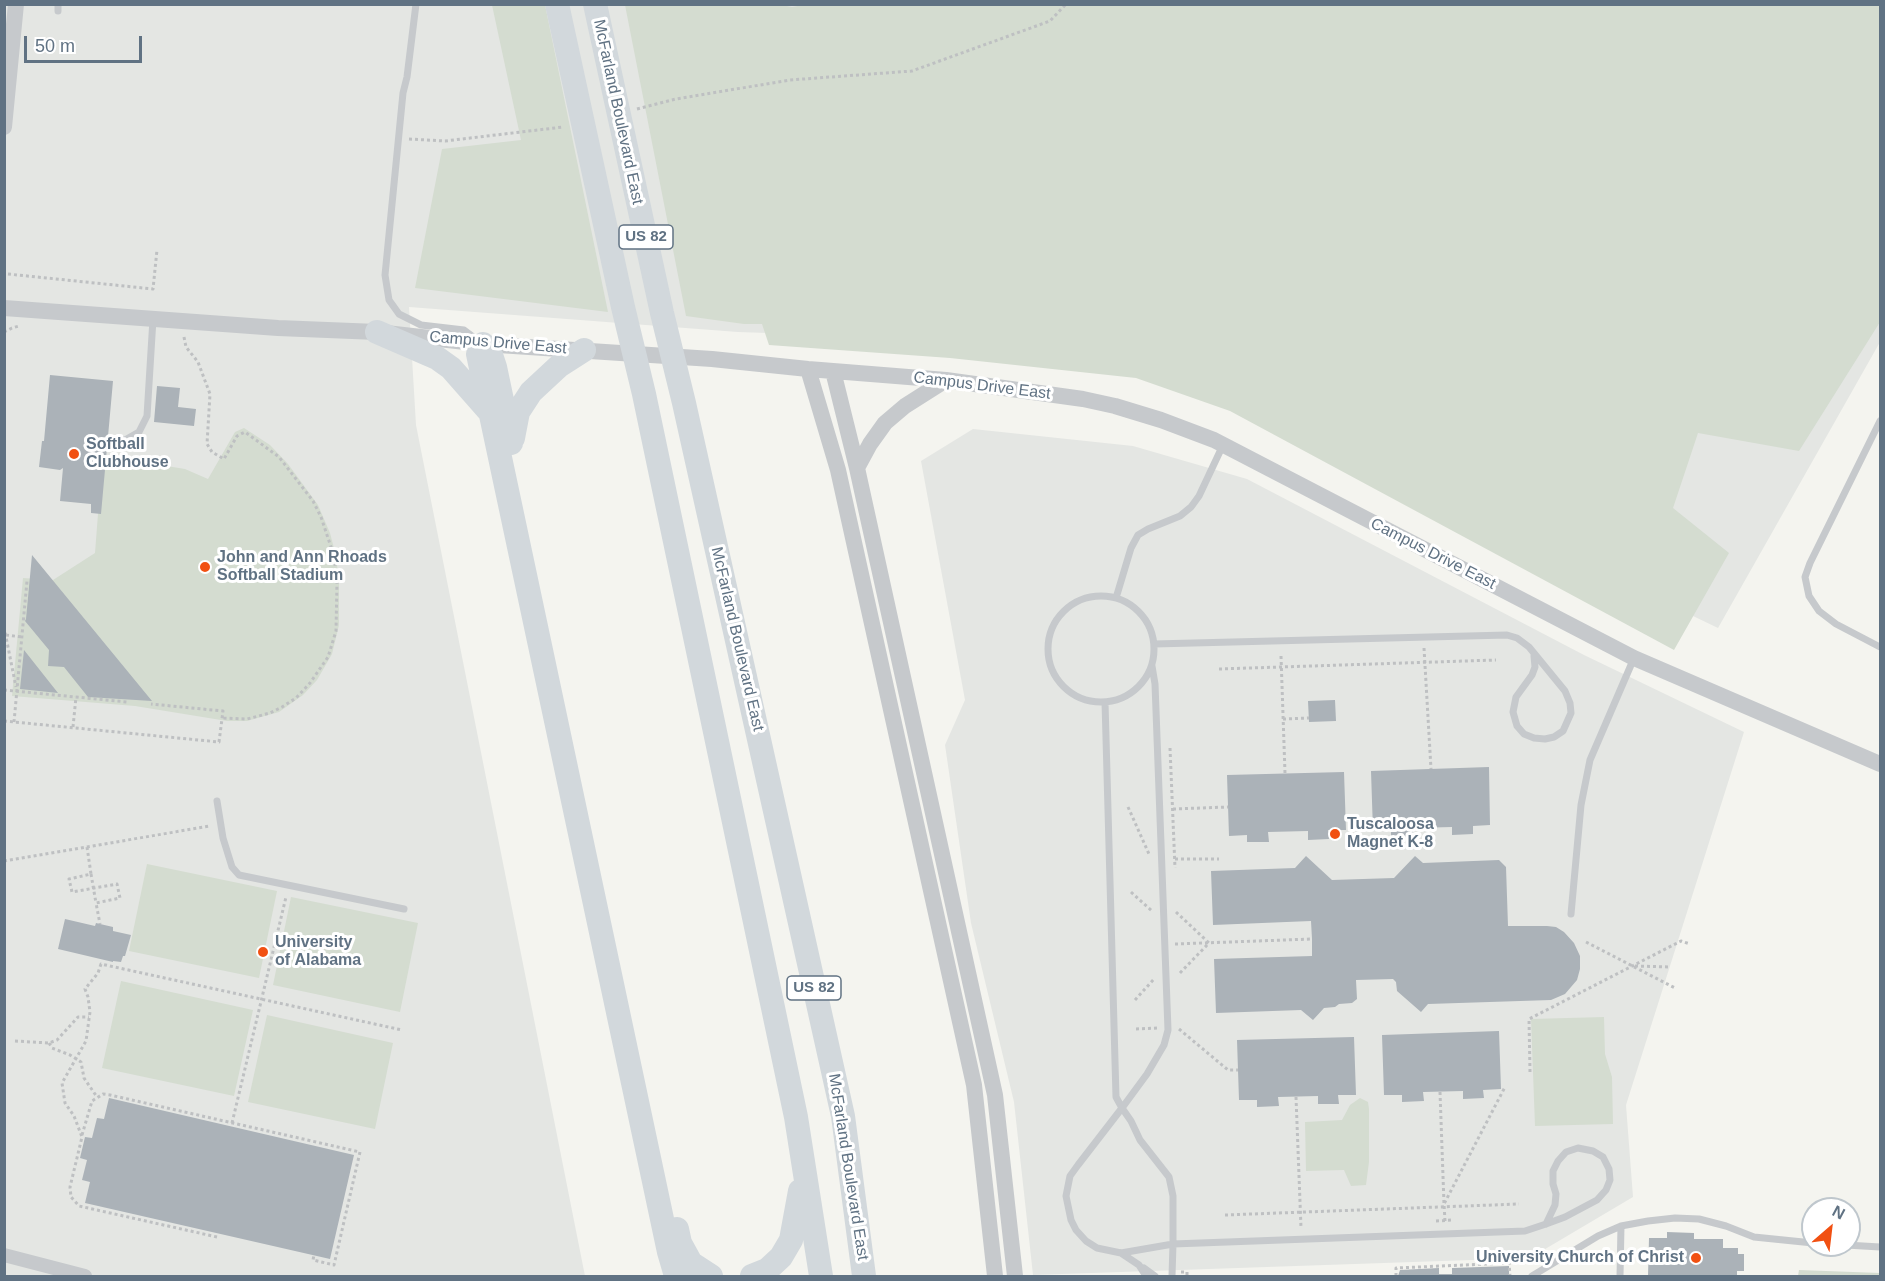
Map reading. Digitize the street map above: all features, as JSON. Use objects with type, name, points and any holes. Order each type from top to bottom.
[{"type":"highway","name":"US 82","points":[[557,4],[644,394],[786,1070],[804,1165],[821,1276]]},
{"type":"highway","name":"McFarland Boulevard East","points":[[595,4],[662,313],[843,1116],[864,1274]]},
{"type":"highway","points":[[377,332],[436,358],[451,368],[490,412]]},
{"type":"highway","points":[[676,1276],[664,1229],[490,412],[478,354],[483,344],[491,355],[495,367],[680,1244],[691,1263],[711,1276]]},
{"type":"highway","points":[[511,443],[518,412],[531,392],[559,366],[585,350]]},
{"type":"highway","points":[[752,1276],[767,1270],[781,1257],[791,1240],[804,1165]]},
{"type":"street","points":[[4,126],[16,4]]},
{"type":"street","name":"Campus Drive East","points":[[4,308],[278,328],[377,332],[483,344],[712,359],[946,380],[1083,399],[1115,406],[1161,420],[1223,445],[1634,658],[1881,764]]},
{"type":"street","points":[[808,369],[838,470],[974,1085],[995,1276]]},
{"type":"street","points":[[833,371],[857,468],[995,1095],[1015,1276]]},
{"type":"street","points":[[857,468],[885,423],[904,406],[946,380]]},
{"type":"street","points":[[4,1255],[85,1276]]},
{"type":"lane","points":[[416,4],[407,77],[402,93],[385,275],[389,300],[399,314],[420,325],[464,330],[483,344]]},
{"type":"lane","points":[[108,439],[125,440],[139,432],[147,416],[153,319]]},
{"type":"lane","points":[[1881,421],[1805,577],[1809,596],[1819,611],[1836,624],[1881,646]]},
{"type":"lane","points":[[1116,598],[1131,548],[1138,535],[1180,516],[1191,507],[1199,496],[1223,445]]},
{"type":"lane","points":[[1152,666],[1144,681],[1132,693],[1117,701],[1083,699],[1067,690],[1055,676],[1049,659],[1048,641],[1054,624],[1065,610],[1080,600],[1098,596],[1116,598],[1131,605],[1144,617],[1152,632],[1154,644],[1152,666],[1155,684],[1168,1030],[1164,1045],[1122,1108],[1070,1176],[1066,1197],[1071,1220],[1077,1230],[1086,1241],[1097,1248],[1121,1253],[1173,1244],[1525,1231],[1546,1224],[1565,1217],[1596,1200],[1606,1190],[1610,1180],[1609,1169],[1603,1157],[1593,1151],[1578,1148],[1566,1152],[1557,1161],[1553,1171],[1555,1205],[1546,1224]]},
{"type":"lane","points":[[1154,644],[1508,635],[1517,638],[1528,647],[1565,691],[1570,703],[1568,723],[1563,731],[1554,737],[1545,739],[1524,734],[1514,721],[1516,697],[1532,675],[1535,667],[1534,656]]},
{"type":"lane","points":[[1571,914],[1581,805],[1590,760],[1634,658]]},
{"type":"lane","points":[[1105,702],[1116,1097],[1140,1140],[1169,1177],[1173,1196],[1172,1276]]},
{"type":"lane","points":[[217,801],[220,824],[232,867],[239,875],[404,909]]},
{"type":"lane","points":[[1532,1276],[1598,1236],[1621,1226],[1676,1218],[1699,1219],[1754,1237],[1801,1242]]},
{"type":"lane","points":[[1620,1276],[1621,1226]]},
{"type":"lane","points":[[1861,1246],[1881,1247]]},
{"type":"lane","points":[[1121,1253],[1155,1276]]},
{"type":"lane","points":[[1139,1265],[1146,1276]]},
{"type":"path","points":[[631,110],[676,99],[790,80],[912,71],[1050,21],[1066,4]]},
{"type":"path","points":[[398,138],[445,141],[564,126]]},
{"type":"path","points":[[8,274],[153,289],[157,250]]},
{"type":"path","points":[[184,335],[186,347],[198,362],[210,394],[207,444],[212,452],[224,459],[237,436],[245,432],[279,457],[313,501],[321,517],[334,556],[337,582],[336,631],[328,657],[310,683],[296,698],[270,713],[247,719],[223,718]]},
{"type":"path","points":[[14,722],[27,581]]},
{"type":"path","points":[[4,627],[17,692]]},
{"type":"path","points":[[5,635],[22,637]]},
{"type":"path","points":[[1424,648],[1431,769]]},
{"type":"path","points":[[1281,656],[1285,774]]},
{"type":"path","points":[[1219,669],[1496,660]]},
{"type":"path","points":[[4,690],[127,702]]},
{"type":"path","points":[[73,727],[76,697]]},
{"type":"path","points":[[4,721],[219,742],[224,711],[151,704]]},
{"type":"path","points":[[1283,719],[1309,718]]},
{"type":"path","points":[[1170,748],[1175,868]]},
{"type":"path","points":[[1128,807],[1153,864]]},
{"type":"path","points":[[1173,809],[1228,807]]},
{"type":"path","points":[[4,861],[220,824]]},
{"type":"path","points":[[87,847],[100,924]]},
{"type":"path","points":[[1175,859],[1220,859]]},
{"type":"path","points":[[91,874],[69,879],[72,892],[117,884],[120,898],[96,903]]},
{"type":"path","points":[[232,1123],[288,885]]},
{"type":"path","points":[[1131,892],[1155,913]]},
{"type":"path","points":[[1176,912],[1209,943]]},
{"type":"path","points":[[1166,944],[1312,939]]},
{"type":"path","points":[[1530,1072],[1529,1019],[1681,941],[1690,944]]},
{"type":"path","points":[[1586,942],[1675,988]]},
{"type":"path","points":[[1178,975],[1209,943]]},
{"type":"path","points":[[82,1137],[74,1116],[65,1103],[62,1083],[86,1041],[90,1004],[85,989],[98,973],[101,963],[402,1030]]},
{"type":"path","points":[[1632,966],[1670,967]]},
{"type":"path","points":[[1135,1000],[1157,977]]},
{"type":"path","points":[[15,1041],[49,1043],[57,1040],[78,1017],[90,1017]]},
{"type":"path","points":[[1179,1028],[1228,1070],[1238,1070]]},
{"type":"path","points":[[49,1043],[52,1048],[77,1058],[81,1062],[84,1078],[97,1097]]},
{"type":"path","points":[[1444,1206],[1505,1087]]},
{"type":"path","points":[[1440,1092],[1445,1221]]},
{"type":"path","points":[[217,1238],[79,1206],[74,1202],[69,1193],[89,1105],[97,1097],[110,1095],[343,1150],[360,1152],[334,1265],[313,1260],[314,1256]]},
{"type":"path","points":[[1296,1097],[1301,1228]]},
{"type":"path","points":[[1225,1215],[1519,1204]]},
{"type":"path","points":[[1436,1221],[1453,1220]]},
{"type":"path","points":[[1396,1276],[1396,1268],[1509,1263],[1510,1276]]},
{"type":"shaded area","points":[[809,4],[1880,5],[1880,322],[1799,451],[1698,433],[1673,508],[1729,553],[1674,650],[1230,411],[1136,378],[950,358],[769,345],[762,324],[744,324],[686,316],[625,5],[782,5],[792,7]]},
{"type":"shaded area","name":"University of Alabama","points":[[5,5],[1342,5],[1880,169],[1880,342],[1718,628],[1246,401],[918,306],[913,338],[738,332],[409,307],[416,425],[585,1276],[5,1276]]},
{"type":"shaded area","points":[[492,5],[545,5],[608,312],[415,288],[442,149],[521,140]]},
{"type":"shaded area","name":"John and Ann Rhoads Softball Stadium","points":[[244,428],[270,445],[288,464],[318,505],[330,533],[339,582],[339,625],[332,654],[317,680],[303,695],[279,712],[247,721],[227,721],[135,706],[12,696],[23,578],[53,580],[95,553],[102,462],[142,462],[185,469],[208,479],[235,432]]},
{"type":"shaded area","name":"Tuscaloosa Magnet K-8","points":[[973,429],[1133,446],[1247,479],[1584,655],[1744,732],[1626,1105],[1633,1197],[1530,1258],[1033,1275],[1014,1102],[971,923],[945,745],[965,700],[921,461]]},
{"type":"shaded area","points":[[147,864],[277,891],[259,978],[129,951]]},
{"type":"shaded area","points":[[291,897],[418,923],[400,1012],[273,985]]},
{"type":"shaded area","points":[[121,981],[253,1010],[234,1096],[102,1068]]},
{"type":"shaded area","points":[[267,1015],[393,1043],[375,1129],[248,1102]]},
{"type":"shaded area","points":[[1604,1017],[1605,1054],[1612,1077],[1613,1124],[1535,1126],[1531,1019]]},
{"type":"shaded area","points":[[1360,1098],[1368,1102],[1369,1109],[1369,1162],[1366,1185],[1351,1186],[1344,1170],[1306,1171],[1305,1122],[1342,1120],[1350,1105]]},
{"type":"shaded area","points":[[1799,1270],[1880,1273],[1880,1276],[1798,1276]]},
{"type":"building","name":"Softball Clubhouse","points":[[50,375],[113,381],[101,514],[91,513],[91,504],[60,501],[63,468],[60,470],[39,467],[42,441],[44,441]]},
{"type":"building","points":[[157,386],[180,388],[178,407],[196,409],[194,426],[154,422]]},
{"type":"building","points":[[32,555],[152,701],[88,697],[64,667],[48,666],[49,650],[25,621]]},
{"type":"building","points":[[24,650],[58,693],[20,689]]},
{"type":"building","points":[[1335,700],[1336,721],[1309,722],[1308,701]]},
{"type":"building","points":[[1489,767],[1490,825],[1473,826],[1473,834],[1452,835],[1452,827],[1413,828],[1413,837],[1391,838],[1391,831],[1373,831],[1371,771]]},
{"type":"building","points":[[1344,772],[1346,830],[1328,830],[1329,839],[1308,840],[1308,831],[1268,832],[1269,842],[1247,842],[1247,835],[1229,836],[1227,775]]},
{"type":"building","points":[[1306,856],[1332,880],[1394,878],[1415,856],[1423,863],[1499,860],[1506,867],[1508,926],[1547,926],[1556,927],[1564,932],[1574,943],[1580,956],[1577,980],[1565,994],[1551,1000],[1428,1004],[1421,1012],[1397,991],[1396,982],[1393,979],[1356,980],[1357,999],[1352,1003],[1324,1008],[1313,1020],[1301,1010],[1216,1013],[1214,959],[1312,956],[1312,939],[1311,921],[1213,925],[1211,871],[1295,868]]},
{"type":"building","points":[[65,919],[95,926],[96,923],[113,927],[113,931],[131,935],[121,962],[58,949]]},
{"type":"building","points":[[1499,1031],[1501,1089],[1483,1090],[1484,1098],[1463,1099],[1463,1091],[1423,1092],[1424,1101],[1402,1102],[1402,1095],[1384,1095],[1382,1035]]},
{"type":"building","points":[[1354,1037],[1356,1095],[1338,1095],[1339,1104],[1318,1104],[1318,1096],[1278,1097],[1279,1106],[1257,1107],[1257,1100],[1239,1100],[1237,1040]]},
{"type":"building","points":[[109,1098],[354,1155],[330,1259],[85,1203],[90,1182],[82,1180],[87,1160],[80,1158],[85,1137],[92,1138],[97,1118],[104,1119]]},
{"type":"building","name":"University Church of Christ","points":[[1667,1232],[1694,1233],[1694,1239],[1723,1239],[1723,1248],[1738,1248],[1738,1254],[1744,1254],[1744,1271],[1737,1271],[1737,1276],[1648,1276],[1649,1238],[1667,1238]]},
{"type":"building","points":[[1509,1266],[1509,1276],[1398,1276],[1400,1270],[1439,1268],[1439,1274],[1452,1274],[1452,1268]]},
{"type":"place","name":"Softball Clubhouse","points":[[74,454]]},
{"type":"place","name":"John and Ann Rhoads Softball Stadium","points":[[205,567]]},
{"type":"place","name":"Tuscaloosa Magnet K-8","points":[[1335,834]]},
{"type":"place","name":"University of Alabama","points":[[263,952]]},
{"type":"place","name":"University Church of Christ","points":[[1696,1258]]}]
